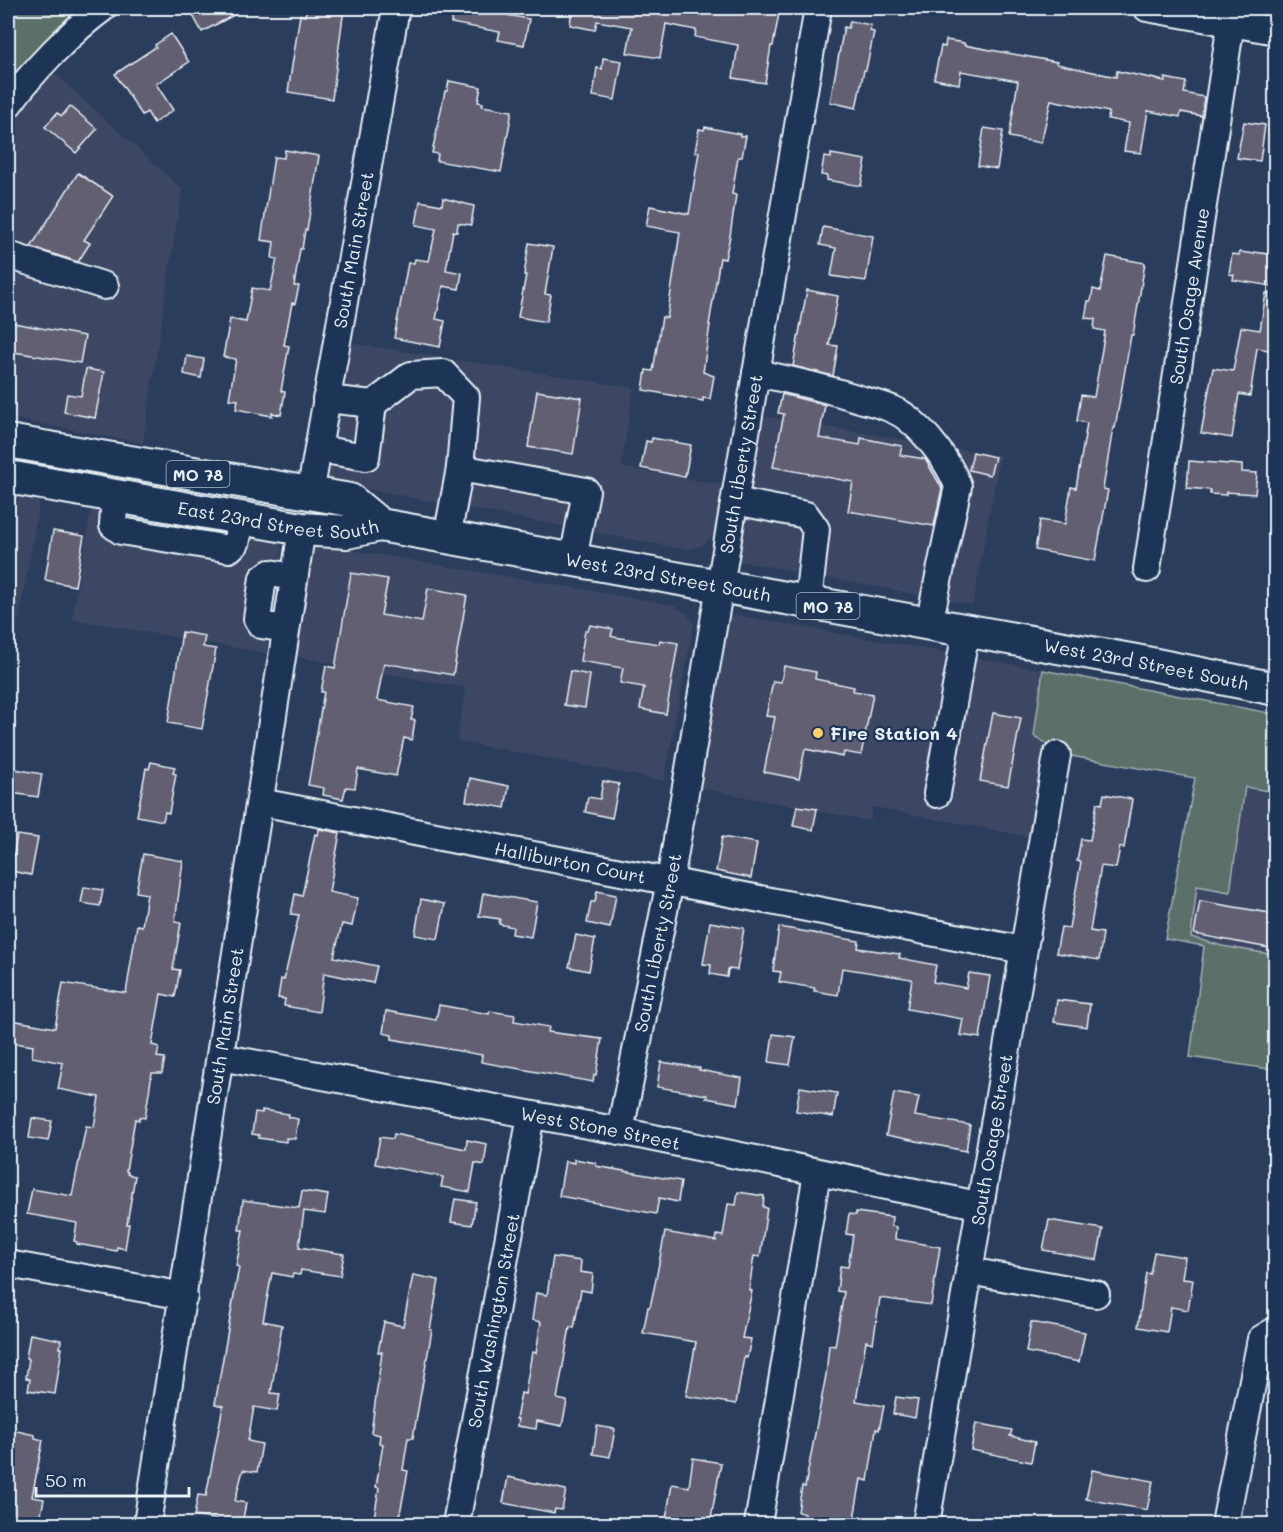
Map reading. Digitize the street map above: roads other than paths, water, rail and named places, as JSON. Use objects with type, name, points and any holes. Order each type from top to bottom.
[{"type":"main road","name":"East 23rd Street South","points":[[8,441],[350,500],[380,525]]},
{"type":"main road","name":"East 23rd Street South","points":[[8,477],[116,494],[302,529],[347,532],[380,525]]},
{"type":"main road","name":"West 23rd Street South","points":[[380,525],[1136,661],[1275,689]]},
{"type":"street","points":[[8,105],[22,86],[89,18],[103,8]]},
{"type":"street","name":"South Main Street","points":[[310,494],[396,8]]},
{"type":"street","name":"South Liberty Street","points":[[620,1131],[670,881],[818,8]]},
{"type":"street","points":[[1147,8],[1275,31]]},
{"type":"street","name":"South Osage Avenue","points":[[1147,569],[1231,23]]},
{"type":"street","points":[[8,255],[105,286]]},
{"type":"street","points":[[326,399],[373,404],[411,375],[443,373],[466,397],[460,468],[447,537]]},
{"type":"street","points":[[756,373],[814,386],[892,409],[906,417],[938,450],[949,465],[958,486],[929,624]]},
{"type":"street","points":[[318,449],[366,457],[373,404]]},
{"type":"street","points":[[460,468],[585,491],[573,560]]},
{"type":"street","points":[[116,494],[113,525],[121,531],[229,549],[236,543],[242,518]]},
{"type":"street","points":[[735,501],[806,515],[816,529],[808,602]]},
{"type":"street","points":[[166,539],[170,505]]},
{"type":"street","name":"South Main Street","points":[[147,1524],[302,529]]},
{"type":"street","points":[[937,794],[966,630]]},
{"type":"street","name":"South Osage Street","points":[[928,1524],[979,1209],[1057,755]]},
{"type":"street","name":"Halliburton Court","points":[[261,802],[1023,950]]},
{"type":"street","name":"West Stone Street","points":[[219,1057],[620,1131],[968,1203],[979,1209]]},
{"type":"street","name":"South Washington Street","points":[[456,1524],[531,1116]]},
{"type":"street","points":[[758,1524],[817,1173]]},
{"type":"street","points":[[8,1264],[184,1296]]},
{"type":"street","points":[[969,1271],[1096,1294]]},
{"type":"street","points":[[1225,1524],[1261,1339],[1275,1330]]},
{"type":"place","name":"Fire Station 4","points":[[818,733]]}]
